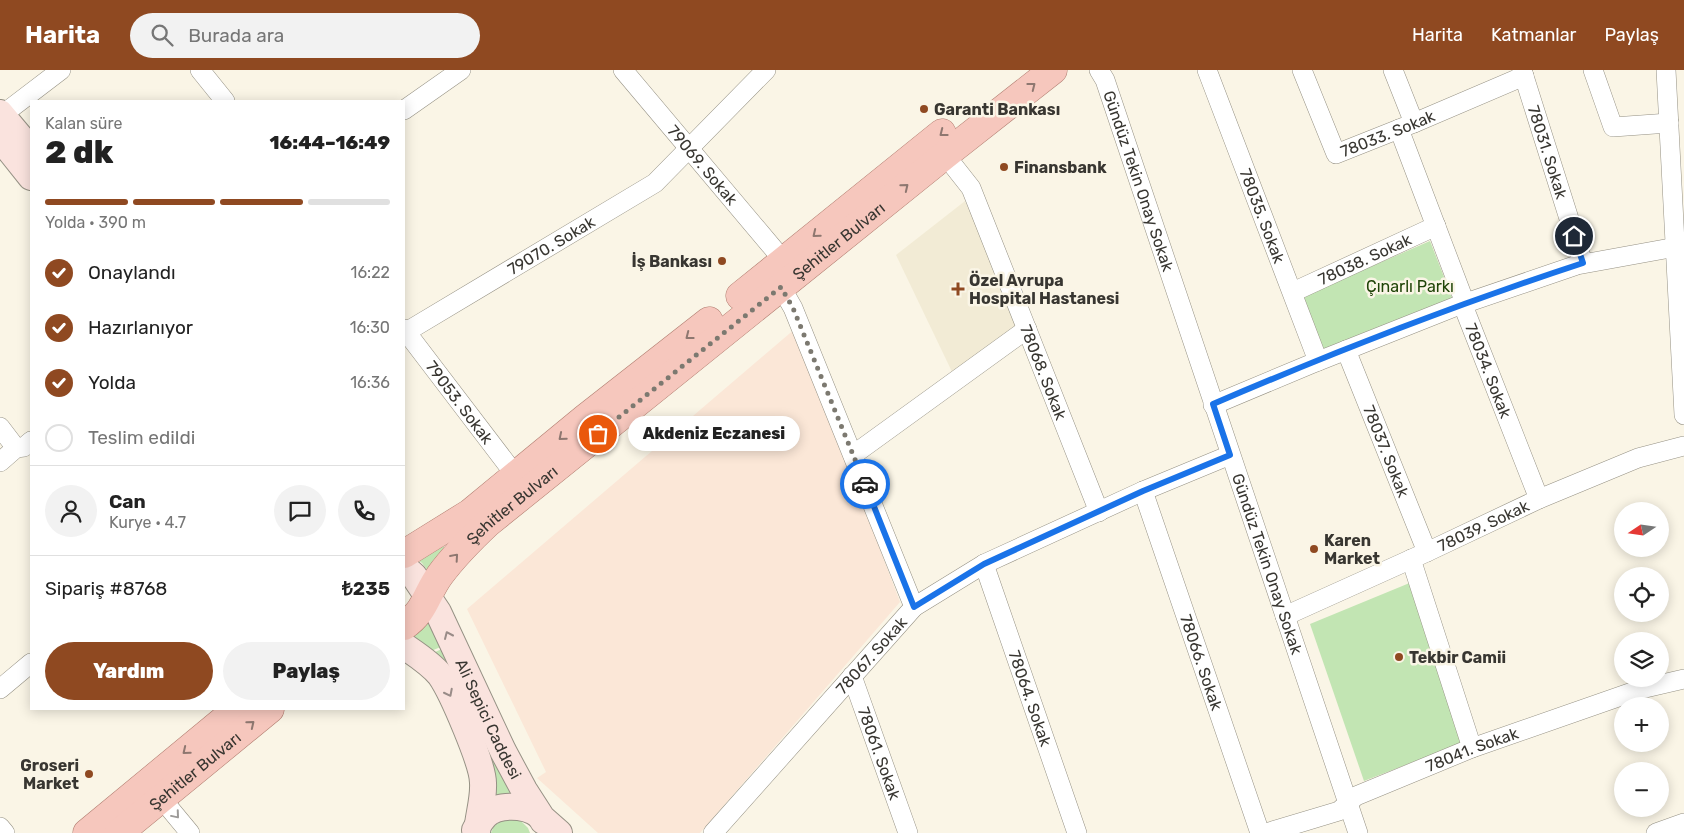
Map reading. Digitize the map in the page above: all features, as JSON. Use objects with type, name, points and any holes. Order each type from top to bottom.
[{"type":"main road","name":"Şehitler Bulvarı","points":[[405,625],[413,620],[424,606],[438,577],[471,539],[488,523],[1022,70]]},
{"type":"main road","name":"Şehitler Bulvarı","points":[[405,553],[457,522],[584,419],[945,155],[1053,70]]},
{"type":"main road","points":[[1,122],[30,149]]},
{"type":"main road","points":[[1,122],[30,175]]},
{"type":"main road","name":"Ali Sepici Caddesi","points":[[405,568],[414,576],[438,612],[503,751],[524,790],[549,828]]},
{"type":"main road","name":"Ali Sepici Caddesi","points":[[405,647],[424,660],[440,675],[450,693],[480,765],[483,795],[476,831]]},
{"type":"main road","name":"Şehitler Bulvarı","points":[[87,833],[235,710]]},
{"type":"main road","name":"Şehitler Bulvarı","points":[[119,833],[269,710]]},
{"type":"main road","points":[[476,831],[490,812],[509,806],[532,811],[549,828]]},
{"type":"street","points":[[1,122],[60,70]]},
{"type":"street","points":[[200,70],[224,100]]},
{"type":"street","points":[[405,109],[461,70]]},
{"type":"street","name":"79069. Sokak","points":[[623,70],[688,149],[782,274],[793,308],[914,607]]},
{"type":"street","name":"79070. Sokak","points":[[405,331],[655,183],[766,70]]},
{"type":"street","name":"Gündüz Tekin Onay Sokak","points":[[1099,70],[1105,80],[1358,833]]},
{"type":"street","name":"78035. Sokak","points":[[1207,70],[1318,361]]},
{"type":"street","name":"78033. Sokak","points":[[1302,70],[1336,154],[1407,126],[1523,73]]},
{"type":"street","name":"78034. Sokak","points":[[1393,70],[1436,226],[1465,303],[1466,313],[1540,499]]},
{"type":"street","points":[[1594,70],[1613,128],[1669,123]]},
{"type":"street","points":[[1666,70],[1679,257],[1684,415]]},
{"type":"street","name":"78031. Sokak","points":[[1523,73],[1583,263]]},
{"type":"street","name":"78068. Sokak","points":[[945,155],[971,188],[1099,512]]},
{"type":"street","name":"78038. Sokak","points":[[1292,292],[1436,226]]},
{"type":"street","points":[[1213,404],[1465,303],[1583,263],[1679,257]]},
{"type":"street","points":[[853,455],[1027,328]]},
{"type":"street","name":"79053. Sokak","points":[[405,331],[516,476]]},
{"type":"street","name":"78037. Sokak","points":[[1346,350],[1419,556],[1472,748]]},
{"type":"street","points":[[0,427],[26,448],[0,462]]},
{"type":"street","name":"78039. Sokak","points":[[1285,616],[1540,499],[1638,458],[1684,446]]},
{"type":"street","name":"78067. Sokak","points":[[713,833],[914,607],[984,564],[1143,491],[1230,455]]},
{"type":"street","name":"78066. Sokak","points":[[1143,491],[1260,833]]},
{"type":"street","name":"78064. Sokak","points":[[984,564],[1077,833]]},
{"type":"street","points":[[0,689],[30,664]]},
{"type":"street","name":"78061. Sokak","points":[[852,676],[908,833]]},
{"type":"street","name":"78041. Sokak","points":[[1266,833],[1339,811],[1356,796],[1472,748],[1641,689],[1684,679]]},
{"type":"street","points":[[161,798],[190,833]]},
{"type":"street","points":[[1656,833],[1684,824]]},
{"type":"street","points":[[0,827],[5,833]]},
{"type":"shaded area","name":"Özel Avrupa Hospital Hastanesi","points":[[965,201],[1019,323],[954,376],[896,255]]},
{"type":"shaded area","points":[[796,328],[900,602],[700,833],[598,833],[537,778],[546,772],[467,609]]},
{"type":"green space","name":"Çınarlı Parkı","points":[[1430,241],[1455,305],[1324,357],[1301,297]]},
{"type":"green space","points":[[440,543],[448,551],[431,575],[422,563],[415,558]]},
{"type":"green space","points":[[1412,582],[1470,740],[1364,781],[1310,624]]},
{"type":"green space","points":[[431,617],[443,646],[431,651],[411,637]]},
{"type":"green space","points":[[444,648],[513,793],[495,797],[495,773],[488,752],[433,653]]},
{"type":"green space","points":[[503,819],[520,820],[530,833],[491,833],[494,826]]},
{"type":"way so far","points":[[598,434],[781,287],[793,308],[865,484]]},
{"type":"place","name":"Garanti Bankası","points":[[924,109]]},
{"type":"place","name":"Finansbank","points":[[1004,167]]},
{"type":"place","name":"İş Bankası","points":[[722,261]]},
{"type":"place","name":"Özel Avrupa Hospital Hastanesi","points":[[958,289]]},
{"type":"place","name":"Akdeniz Eczanesi","points":[[598,434]]},
{"type":"place","name":"Karen Market","points":[[1314,549]]},
{"type":"place","name":"Tekbir Camii","points":[[1399,657]]},
{"type":"place","name":"Groseri Market","points":[[89,774]]},
{"type":"route","points":[[865,484],[914,607],[984,564],[1143,491],[1230,455],[1213,404],[1465,303],[1583,263],[1574,236]]}]
